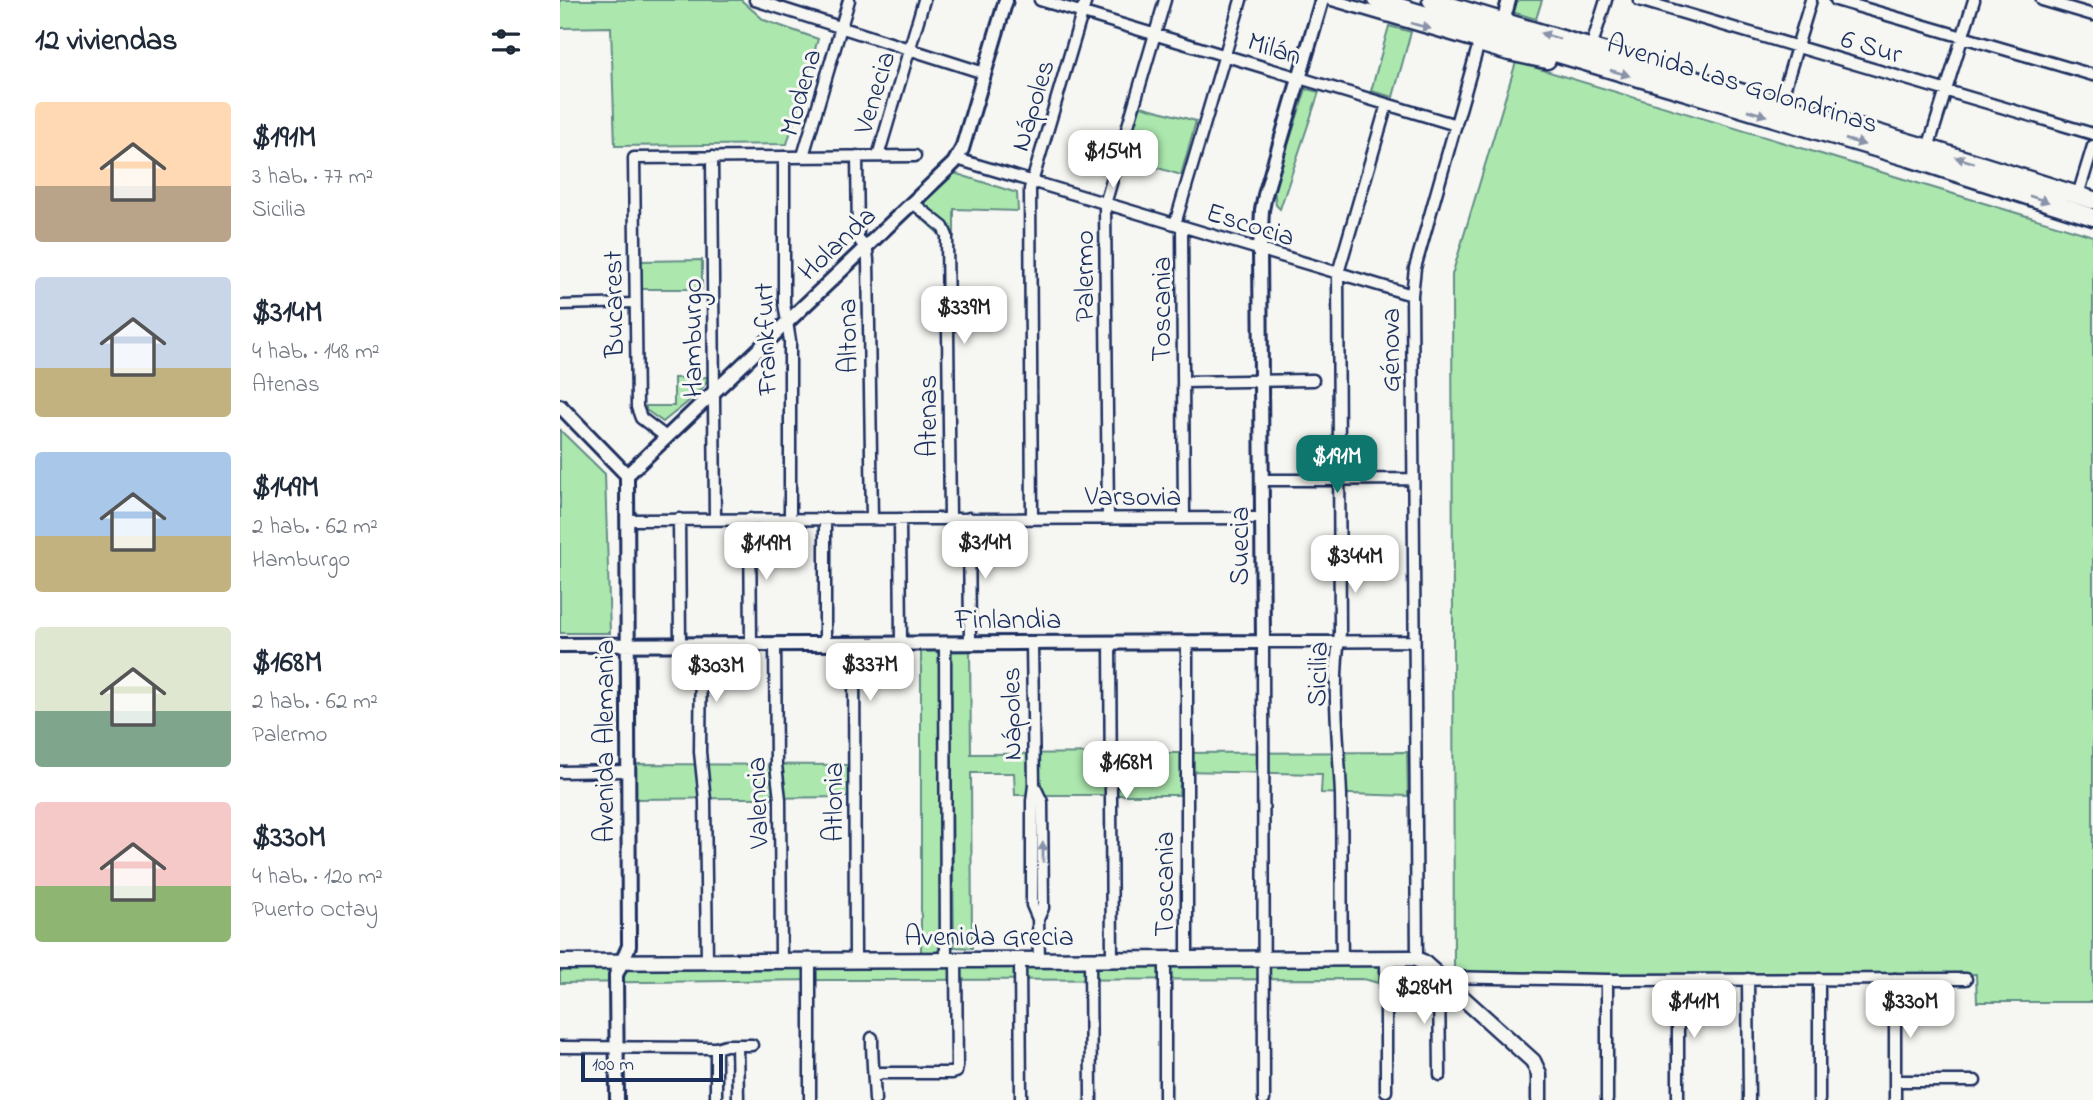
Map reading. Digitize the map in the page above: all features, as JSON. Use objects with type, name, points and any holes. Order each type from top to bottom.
[{"type":"main road","name":"Avenida Las Golondrinas","points":[[1376,0],[1780,104],[2085,198]]},
{"type":"main road","name":"Avenida Las Golondrinas","points":[[1431,0],[1503,22],[1590,56],[2093,217]]},
{"type":"main road","points":[[1479,43],[1536,58],[1590,56]]},
{"type":"main road","points":[[1909,158],[1921,155],[1928,148]]},
{"type":"main road","name":"Avenida Grecia","points":[[560,962],[1386,957],[1417,959]]},
{"type":"main road","points":[[1417,959],[1533,1061],[1539,1074],[1539,1100]]},
{"type":"street","points":[[755,0],[984,73]]},
{"type":"street","name":"Modena","points":[[803,156],[849,0]]},
{"type":"street","name":"Venecia","points":[[877,156],[924,0]]},
{"type":"street","name":"Holanda","points":[[627,474],[914,203],[957,159],[1006,0]]},
{"type":"street","name":"Milán","points":[[1040,0],[1456,125]]},
{"type":"street","name":"Nápoles","points":[[1032,518],[1031,182],[1086,0]]},
{"type":"street","name":"Palermo","points":[[1108,518],[1105,204],[1165,0]]},
{"type":"street","name":"Toscania","points":[[1184,518],[1179,225],[1241,0]]},
{"type":"street","name":"Suecia","points":[[1264,1100],[1262,210],[1322,0]]},
{"type":"street","points":[[1332,0],[1479,43]]},
{"type":"street","points":[[1503,22],[1509,0]]},
{"type":"street","points":[[1590,56],[1606,0]]},
{"type":"street","name":"6 Sur","points":[[1639,0],[2093,134]]},
{"type":"street","points":[[1780,104],[1811,0]]},
{"type":"street","points":[[1836,0],[2093,75]]},
{"type":"street","points":[[1928,148],[1974,0]]},
{"type":"street","points":[[2042,0],[2093,15]]},
{"type":"street","name":"Génova","points":[[1417,959],[1412,295],[1415,268],[1479,43]]},
{"type":"street","name":"Sicilia","points":[[1342,958],[1337,743],[1338,273],[1387,104]]},
{"type":"street","points":[[2085,198],[2093,146]]},
{"type":"street","name":"Frankfurt","points":[[784,156],[784,303],[790,341],[790,519]]},
{"type":"street","name":"Altona","points":[[857,156],[858,238],[865,248],[868,260],[872,519]]},
{"type":"street","points":[[712,157],[915,156]]},
{"type":"street","name":"Bucarest","points":[[666,437],[644,421],[637,411],[634,158],[712,157]]},
{"type":"street","name":"Hamburgo","points":[[712,157],[715,519]]},
{"type":"street","name":"Escocia","points":[[957,159],[1412,295]]},
{"type":"street","name":"Atenas","points":[[914,203],[943,227],[947,236],[950,519]]},
{"type":"street","points":[[560,305],[635,303]]},
{"type":"street","points":[[1183,382],[1313,380]]},
{"type":"street","points":[[560,406],[627,474]]},
{"type":"street","name":"Avenida Alemania","points":[[617,1100],[616,975],[629,946],[627,474]]},
{"type":"street","points":[[1262,480],[1413,479]]},
{"type":"street","points":[[969,518],[970,643]]},
{"type":"street","name":"Varsovia","points":[[627,520],[1262,518]]},
{"type":"street","points":[[679,519],[680,645]]},
{"type":"street","points":[[750,519],[751,644]]},
{"type":"street","points":[[825,519],[825,644]]},
{"type":"street","points":[[900,519],[901,643]]},
{"type":"street","name":"Finlandia","points":[[560,645],[1414,641]]},
{"type":"street","points":[[1110,642],[1112,959]]},
{"type":"street","name":"Toscania","points":[[1187,642],[1187,958]]},
{"type":"street","points":[[876,1076],[880,1073],[952,1073],[956,1072],[957,1067],[951,960],[945,643]]},
{"type":"street","name":"Nápoles","points":[[1032,643],[1032,905],[1038,919],[1039,959]]},
{"type":"street","points":[[701,644],[707,961]]},
{"type":"street","name":"Valencia","points":[[775,644],[781,961]]},
{"type":"street","name":"Atlonia","points":[[854,644],[855,960]]},
{"type":"street","points":[[560,772],[628,771]]},
{"type":"street","points":[[1386,957],[1386,1091]]},
{"type":"street","name":"Toscania","points":[[1165,958],[1165,1100]]},
{"type":"street","points":[[1090,959],[1091,1100]]},
{"type":"street","points":[[1020,960],[1021,1100]]},
{"type":"street","points":[[810,961],[810,1100]]},
{"type":"street","points":[[1440,1075],[1439,976],[1607,980],[1966,979]]},
{"type":"street","points":[[1748,979],[1749,1100]]},
{"type":"street","points":[[1819,979],[1819,1100]]},
{"type":"street","points":[[1895,979],[1895,1100]]},
{"type":"street","points":[[1607,980],[1607,1100]]},
{"type":"street","points":[[1678,980],[1678,1100]]},
{"type":"street","points":[[872,1038],[873,1070],[876,1076],[875,1100]]},
{"type":"street","points":[[737,1045],[738,1100]]},
{"type":"street","points":[[560,1047],[716,1048],[751,1045]]},
{"type":"street","points":[[716,1048],[716,1100]]},
{"type":"street","points":[[1895,1082],[1975,1081]]},
{"type":"green space","points":[[560,0],[741,0],[764,20],[818,39],[787,144],[615,146],[611,27],[560,28]]},
{"type":"green space","points":[[1516,0],[1542,0],[1536,19],[1512,12]]},
{"type":"green space","points":[[1389,26],[1411,32],[1393,97],[1371,91]]},
{"type":"green space","points":[[1516,62],[2093,236],[2093,1002],[1977,1002],[1976,974],[1454,976],[1452,275]]},
{"type":"green space","points":[[1306,89],[1319,92],[1280,209],[1276,205],[1274,189]]},
{"type":"green space","points":[[1137,105],[1196,121],[1181,175],[1122,157]]},
{"type":"green space","points":[[954,173],[1017,193],[1018,211],[954,209],[954,236],[942,237],[913,210]]},
{"type":"green space","points":[[702,260],[702,289],[642,289],[641,261]]},
{"type":"green space","points":[[709,377],[695,396],[663,422],[646,410],[646,406],[674,406],[674,378]]},
{"type":"green space","points":[[560,430],[605,474],[610,633],[560,633]]},
{"type":"green space","points":[[950,648],[970,649],[971,754],[1407,752],[1408,796],[1321,793],[1322,774],[1181,771],[1179,795],[1015,795],[1014,773],[971,773],[972,948],[954,947]]},
{"type":"green space","points":[[921,649],[935,651],[940,658],[941,944],[937,953],[921,954]]},
{"type":"green space","points":[[634,764],[848,765],[849,797],[634,799]]},
{"type":"green space","points":[[1369,964],[1404,968],[1418,978],[1415,989],[1396,989],[1362,979],[560,983],[560,970]]}]
